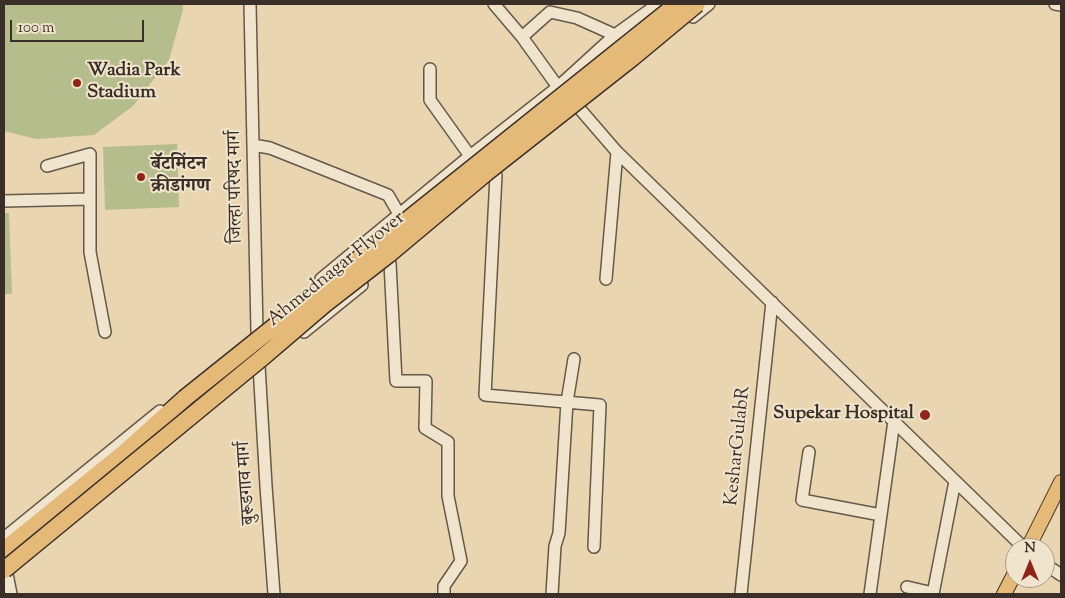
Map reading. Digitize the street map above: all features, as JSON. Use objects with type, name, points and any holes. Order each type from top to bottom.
[{"type":"highway","name":"Ahmednagar Flyover","points":[[4,550],[125,452],[185,398],[677,4]]},
{"type":"highway","name":"Ahmednagar Flyover","points":[[5,574],[324,304],[388,255],[493,168],[632,58],[703,5]]},
{"type":"main road","points":[[1033,538],[1061,482]]},
{"type":"street","name":"जिल्हा परिषद मार्ग","points":[[250,4],[259,369]]},
{"type":"street","points":[[494,4],[522,37],[558,87]]},
{"type":"street","points":[[4,538],[470,156],[558,87],[615,35],[658,4]]},
{"type":"street","points":[[1054,4],[1061,5]]},
{"type":"street","points":[[11,594],[5,574],[125,481],[496,175],[661,44],[703,5]]},
{"type":"street","points":[[522,37],[550,12],[577,18],[615,35]]},
{"type":"street","points":[[430,70],[430,100],[470,156]]},
{"type":"street","points":[[579,108],[617,152],[1014,538]]},
{"type":"street","points":[[253,145],[270,148],[388,195],[399,214]]},
{"type":"street","points":[[606,279],[617,152]]},
{"type":"street","points":[[47,166],[90,154],[90,252],[105,332]]},
{"type":"street","points":[[496,175],[485,395],[600,405],[594,547]]},
{"type":"street","points":[[4,201],[90,200]]},
{"type":"street","points":[[390,263],[396,381],[426,381],[426,428],[448,442],[448,496],[461,562],[444,586],[444,594]]},
{"type":"street","name":"KesharGulabR","points":[[741,594],[772,302]]},
{"type":"street","points":[[552,594],[555,546],[559,533],[567,402],[574,359]]},
{"type":"street","name":"बुरूडगाव मार्ग","points":[[259,369],[274,594]]},
{"type":"street","points":[[870,594],[894,421]]},
{"type":"street","points":[[809,452],[802,500],[881,515]]},
{"type":"street","points":[[907,587],[933,594],[955,481]]},
{"type":"green space","name":"Wadia Park Stadium","points":[[4,4],[183,4],[183,10],[169,60],[133,106],[94,135],[36,139],[4,131]]},
{"type":"green space","name":"बॅटमिंटन क्रीडांगण","points":[[177,144],[179,207],[105,210],[103,147]]},
{"type":"green space","points":[[4,213],[9,213],[12,294],[4,294]]},
{"type":"place","name":"Wadia Park Stadium","points":[[77,83]]},
{"type":"place","name":"बॅटमिंटन क्रीडांगण","points":[[141,177]]},
{"type":"place","name":"Supekar Hospital","points":[[925,415]]}]
